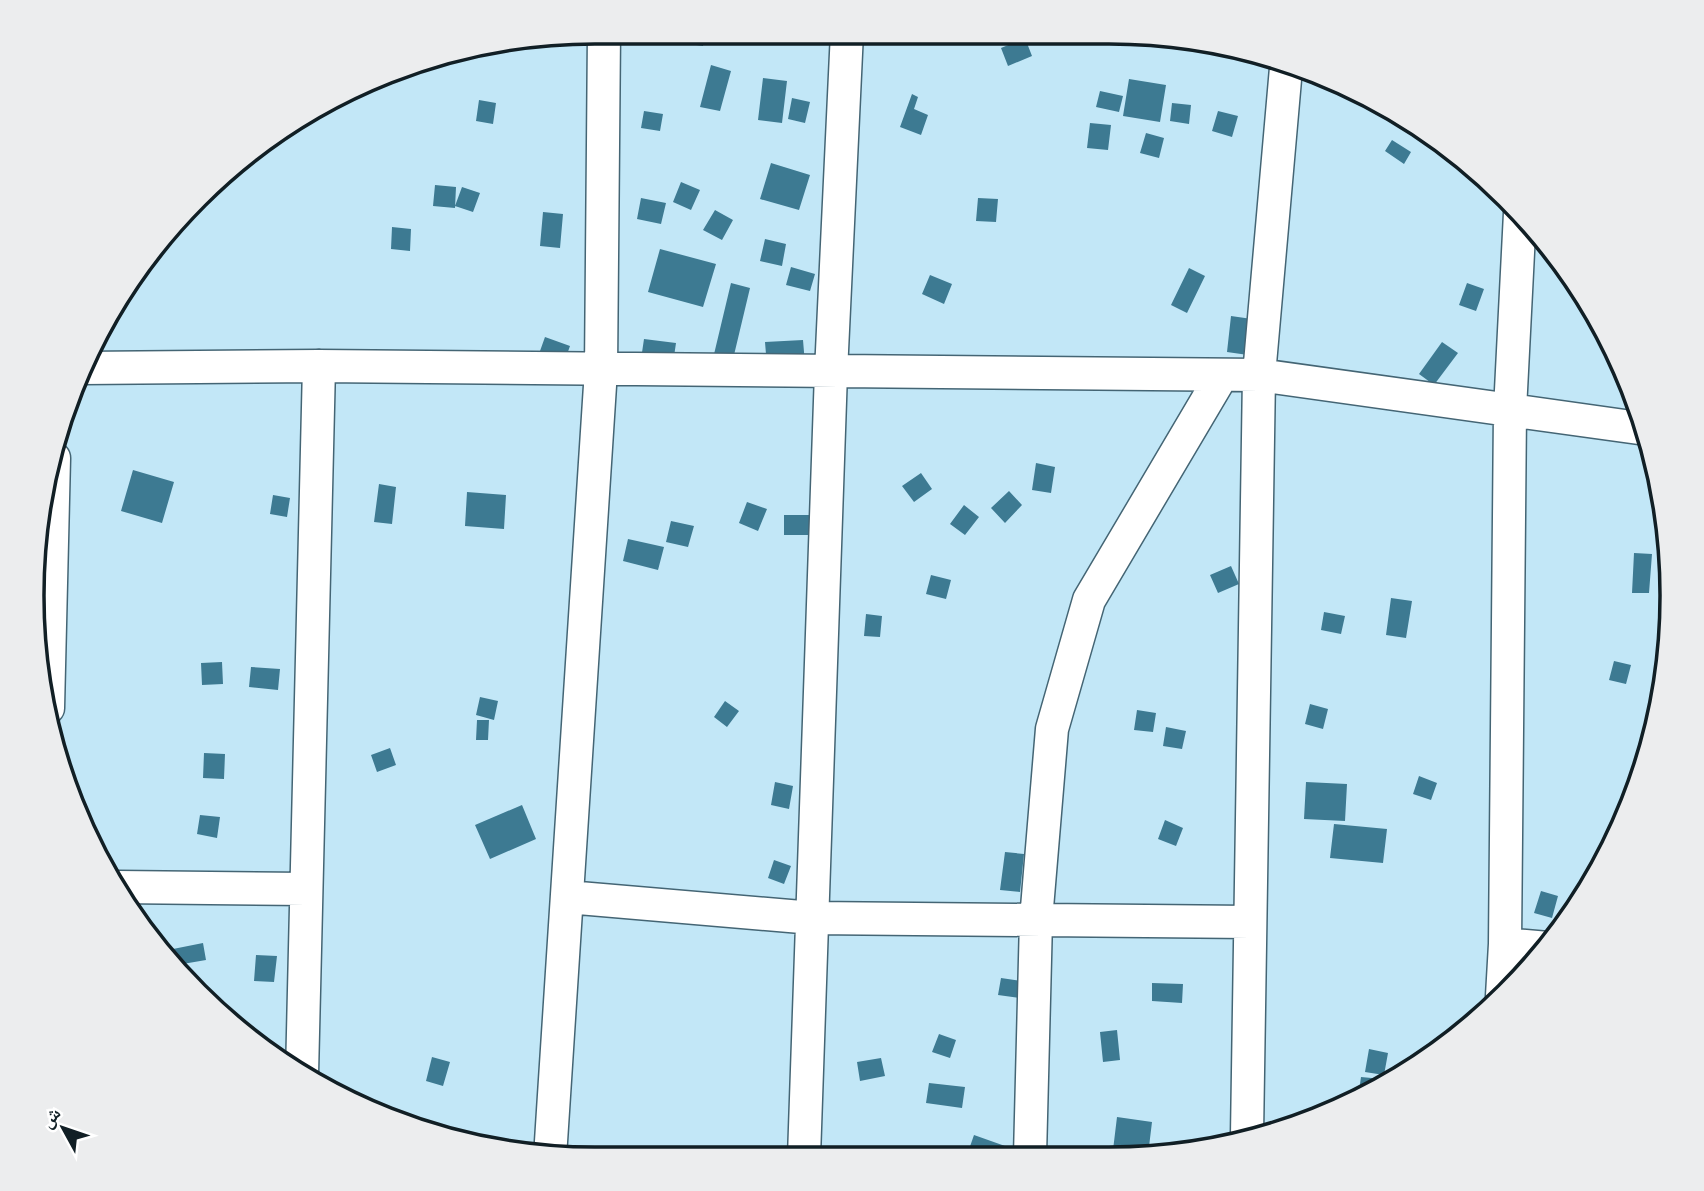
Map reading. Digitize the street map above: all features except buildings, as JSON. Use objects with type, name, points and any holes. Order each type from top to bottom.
[{"type":"street","points":[[551,1145],[601,370],[604,44]]},
{"type":"street","points":[[804,1147],[831,372],[846,44]]},
{"type":"street","points":[[1247,1129],[1259,375],[1286,73]]},
{"type":"street","points":[[1503,982],[1510,410],[1519,228]]},
{"type":"street","points":[[302,1062],[319,366]]},
{"type":"street","points":[[93,368],[319,366],[1259,375],[1634,427]]},
{"type":"street","points":[[1030,1147],[1036,920],[1052,729],[1089,600],[1222,375]]},
{"type":"street","points":[[49,673],[53,493]]},
{"type":"street","points":[[128,887],[306,889]]},
{"type":"street","points":[[567,897],[813,918],[1250,922]]},
{"type":"street","points":[[1505,944],[1533,947]]}]
